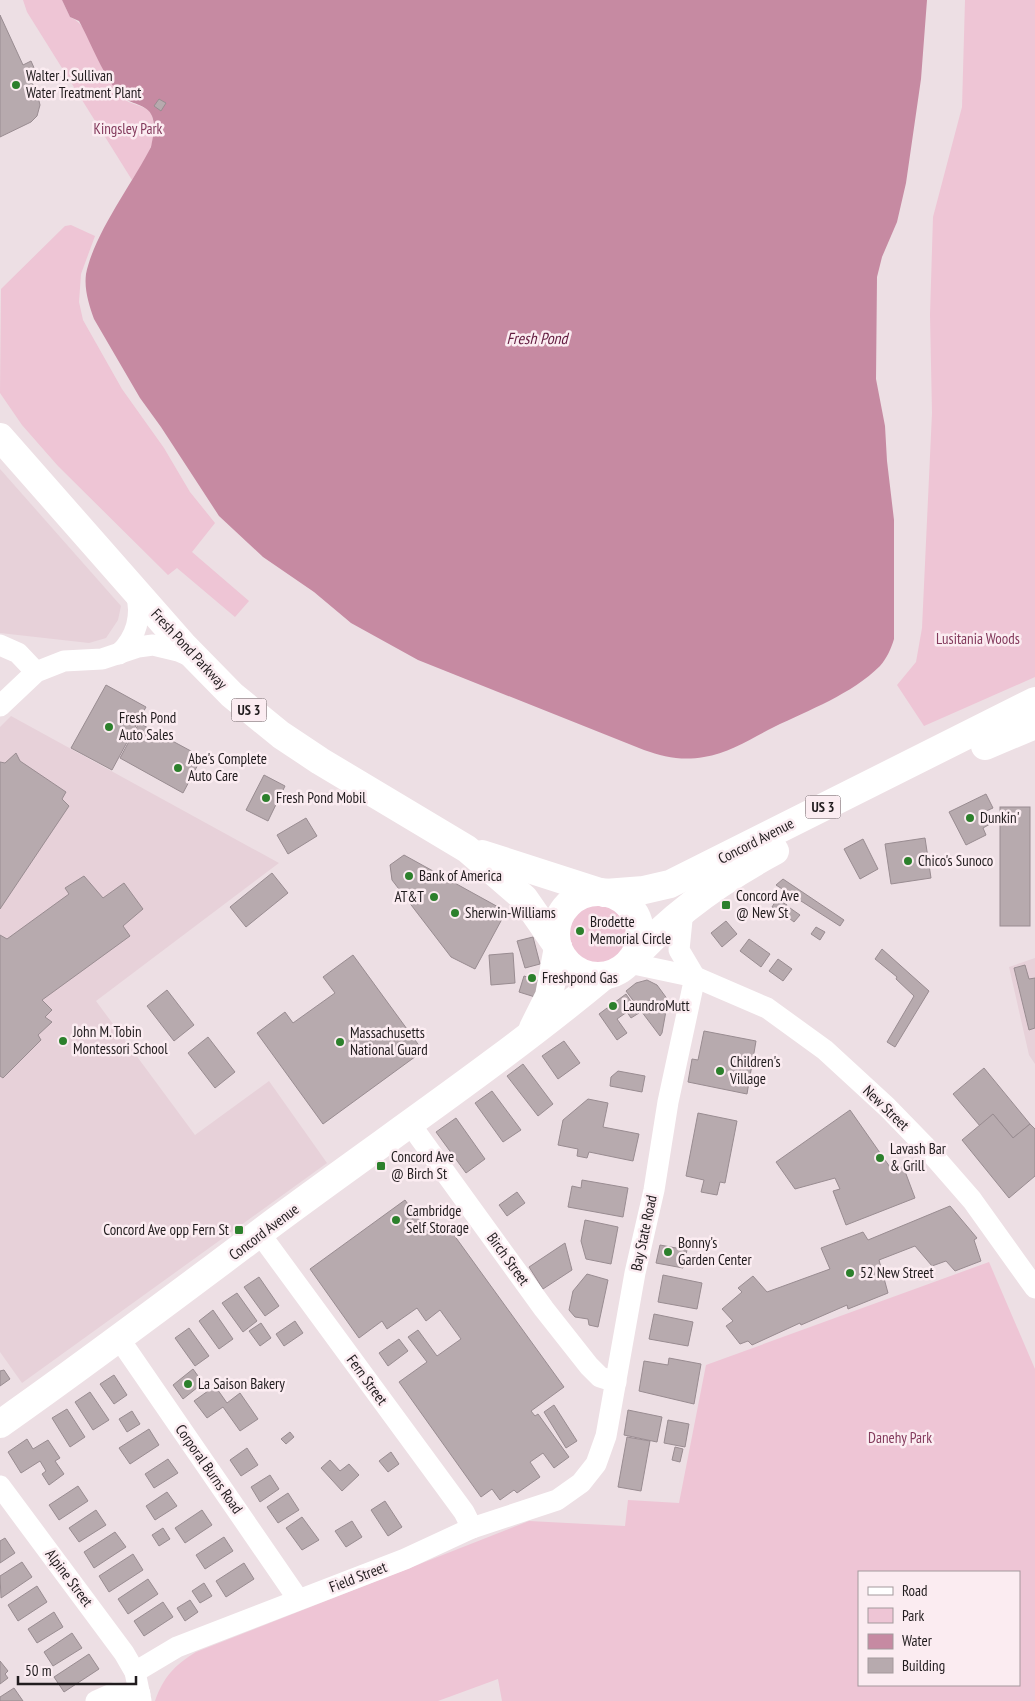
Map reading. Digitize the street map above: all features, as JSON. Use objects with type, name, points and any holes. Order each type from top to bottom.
[{"type":"main road","name":"Fresh Pond Parkway","points":[[0,437],[194,658],[248,708],[302,750],[467,849],[524,898],[558,946]]},
{"type":"main road","name":"Concord Avenue","points":[[603,892],[647,890],[670,884],[1035,701]]},
{"type":"main road","name":"Concord Avenue","points":[[630,962],[657,932],[683,910],[738,872],[777,850],[993,742],[1035,726]]},
{"type":"main road","name":"Fresh Pond Parkway","points":[[467,849],[603,892]]},
{"type":"main road","points":[[558,946],[557,927],[565,909],[580,896],[603,892],[625,902],[638,919],[640,941],[630,962]]},
{"type":"main road","name":"Concord Avenue","points":[[526,1038],[546,1004],[558,946]]},
{"type":"main road","name":"US 3","points":[[558,946],[565,960],[576,970],[589,975],[604,976],[616,972],[630,962]]},
{"type":"main road","name":"Concord Avenue","points":[[0,1424],[120,1340],[526,1038],[604,976]]},
{"type":"street","points":[[119,654],[129,643],[138,622],[139,607],[136,592]]},
{"type":"street","points":[[0,645],[18,653],[36,672]]},
{"type":"street","points":[[0,706],[36,672],[64,661],[98,659],[138,647],[153,645],[178,651],[194,658]]},
{"type":"street","points":[[683,910],[679,950],[695,977]]},
{"type":"street","name":"New Street","points":[[630,962],[695,977],[768,1008],[825,1050],[869,1090],[922,1143],[972,1200],[1035,1288]]},
{"type":"street","name":"Bay State Road","points":[[581,1483],[601,1454],[654,1190],[668,1102],[695,977]]},
{"type":"street","name":"Birch Street","points":[[410,1124],[539,1302],[589,1366],[600,1377],[616,1382]]},
{"type":"street","name":"Fern Street","points":[[260,1234],[464,1512],[472,1528]]},
{"type":"street","name":"Corporal Burns Road","points":[[120,1340],[298,1599]]},
{"type":"street","name":"Field Street","points":[[135,1672],[177,1647],[404,1559],[472,1528],[557,1500],[581,1483]]},
{"type":"street","name":"Alpine Street","points":[[0,1486],[124,1653],[135,1672],[140,1698]]},
{"type":"street","points":[[96,1701],[114,1693],[140,1698]]},
{"type":"shaded area","points":[[0,469],[121,606],[118,620],[106,638],[89,643],[0,633]]},
{"type":"shaded area","name":"John M. Tobin Montessori School","points":[[11,716],[279,863],[96,1001],[195,1135],[269,1081],[327,1163],[22,1383],[0,1352],[0,727]]},
{"type":"shaded area","points":[[1035,958],[1035,1064],[1029,1055],[1009,967]]},
{"type":"green space","name":"Kingsley Park","points":[[23,0],[62,0],[70,17],[79,23],[86,32],[116,90],[127,101],[150,112],[154,125],[154,134],[150,150],[132,180],[27,12]]},
{"type":"green space","name":"Lusitania Woods","points":[[965,0],[1035,0],[1035,677],[924,726],[897,685],[916,662],[922,628],[932,413],[930,315],[933,217],[962,107]]},
{"type":"green space","points":[[71,225],[95,236],[81,274],[79,302],[83,320],[122,389],[164,448],[190,492],[215,523],[192,552],[249,601],[235,617],[177,568],[168,575],[58,466],[22,425],[0,393],[1,289],[65,226]]},
{"type":"green space","points":[[599,900],[617,906],[625,914],[631,932],[625,950],[617,958],[599,964],[581,958],[573,950],[567,932],[573,914],[581,906]]},
{"type":"green space","name":"Danehy Park","points":[[989,1262],[1035,1369],[1035,1701],[502,1701],[498,1679],[438,1701],[155,1701],[162,1685],[171,1672],[196,1652],[529,1521],[625,1526],[628,1500],[679,1503],[706,1365]]},
{"type":"water","name":"Fresh Pond","points":[[62,0],[927,0],[921,79],[906,183],[897,222],[882,257],[877,277],[876,379],[885,426],[894,520],[894,639],[880,666],[857,685],[843,693],[731,749],[704,757],[673,758],[644,750],[418,660],[351,623],[314,592],[263,557],[219,516],[140,398],[94,319],[86,292],[86,274],[90,259],[114,209],[151,147],[154,124],[152,116],[147,109],[124,99],[115,88],[103,70],[79,21],[70,17]]},
{"type":"building","name":"Walter J. Sullivan Water Treatment Plant","points":[[0,15],[23,65],[31,61],[35,70],[28,73],[40,105],[37,116],[31,122],[0,137]]},
{"type":"building","points":[[159,99],[166,103],[161,111],[154,106]]},
{"type":"building","name":"Fresh Pond Auto Sales","points":[[106,685],[146,707],[112,770],[71,748]]},
{"type":"building","points":[[139,723],[202,757],[183,793],[120,758]]},
{"type":"building","points":[[16,753],[20,761],[66,792],[62,799],[69,806],[0,909],[0,762],[5,763]]},
{"type":"building","points":[[264,775],[285,786],[268,821],[246,810]]},
{"type":"building","name":"Dunkin'","points":[[986,794],[993,808],[984,812],[990,824],[983,828],[986,835],[966,845],[949,812]]},
{"type":"building","points":[[1000,807],[1030,807],[1030,926],[1000,926]]},
{"type":"building","points":[[306,818],[317,836],[288,854],[277,835]]},
{"type":"building","name":"Chico's Sunoco","points":[[925,838],[931,878],[891,884],[885,844]]},
{"type":"building","name":"Chico's Sunoco","points":[[863,839],[878,869],[860,879],[844,849]]},
{"type":"building","points":[[404,855],[500,908],[502,919],[475,969],[451,957],[392,880],[390,865]]},
{"type":"building","points":[[272,873],[288,893],[246,927],[230,907]]},
{"type":"building","points":[[84,876],[103,898],[124,883],[143,909],[123,926],[130,936],[42,1000],[52,1010],[45,1017],[52,1022],[38,1035],[41,1040],[3,1078],[0,1076],[0,935],[7,939],[69,894],[65,888]]},
{"type":"building","points":[[783,879],[844,920],[840,926],[776,885]]},
{"type":"building","points":[[777,899],[787,905],[782,913],[772,907]]},
{"type":"building","points":[[790,908],[800,915],[794,922],[785,915]]},
{"type":"building","points":[[726,921],[737,934],[722,947],[711,933]]},
{"type":"building","points":[[816,927],[825,932],[820,940],[811,934]]},
{"type":"building","points":[[533,937],[540,964],[525,968],[517,941]]},
{"type":"building","points":[[749,939],[770,954],[761,967],[740,951]]},
{"type":"building","points":[[882,949],[929,991],[895,1047],[887,1042],[914,996],[896,979],[897,977],[875,959]]},
{"type":"building","points":[[513,953],[515,983],[491,985],[489,955]]},
{"type":"building","name":"Massachusetts National Guard","points":[[353,955],[423,1051],[323,1124],[257,1033],[285,1012],[293,1023],[335,993],[323,977]]},
{"type":"building","points":[[778,959],[792,969],[783,981],[769,971]]},
{"type":"building","points":[[1025,965],[1029,979],[1035,978],[1035,1028],[1029,1030],[1014,968]]},
{"type":"building","points":[[524,976],[540,981],[535,997],[519,992]]},
{"type":"building","points":[[647,980],[657,985],[668,1000],[660,1036],[626,991],[636,983]]},
{"type":"building","points":[[167,990],[194,1025],[174,1041],[147,1006]]},
{"type":"building","points":[[626,994],[639,1013],[631,1018],[627,1012],[617,1019],[627,1033],[617,1040],[599,1014]]},
{"type":"building","name":"Children's Village","points":[[704,1031],[756,1041],[747,1094],[688,1082],[692,1059],[698,1060]]},
{"type":"building","points":[[208,1037],[235,1072],[215,1088],[188,1053]]},
{"type":"building","points":[[564,1041],[580,1063],[558,1079],[542,1056]]},
{"type":"building","points":[[523,1064],[553,1104],[538,1116],[507,1076]]},
{"type":"building","points":[[984,1068],[1030,1124],[1013,1138],[993,1114],[980,1126],[953,1094]]},
{"type":"building","points":[[618,1071],[645,1076],[642,1092],[610,1086],[611,1077]]},
{"type":"building","points":[[492,1091],[521,1130],[503,1142],[475,1103]]},
{"type":"building","points":[[588,1099],[608,1103],[603,1127],[639,1134],[633,1161],[589,1152],[587,1158],[577,1156],[578,1149],[558,1145],[563,1120]]},
{"type":"building","points":[[850,1110],[892,1170],[903,1166],[915,1198],[846,1225],[833,1191],[840,1189],[835,1178],[795,1189],[776,1162]]},
{"type":"building","points":[[698,1113],[737,1121],[725,1183],[720,1182],[717,1195],[701,1192],[704,1180],[686,1176]]},
{"type":"building","points":[[993,1114],[1013,1138],[1030,1124],[1035,1129],[1035,1176],[1009,1198],[962,1140]]},
{"type":"building","points":[[456,1118],[485,1159],[466,1173],[436,1132]]},
{"type":"building","points":[[582,1180],[628,1188],[623,1217],[568,1207],[572,1186],[581,1188]]},
{"type":"building","points":[[517,1192],[525,1203],[507,1216],[499,1205]]},
{"type":"building","points":[[405,1200],[430,1235],[446,1224],[564,1387],[531,1411],[535,1416],[538,1414],[569,1457],[554,1468],[543,1453],[530,1462],[540,1477],[517,1493],[514,1490],[500,1500],[492,1489],[481,1497],[399,1382],[427,1362],[408,1337],[418,1330],[437,1356],[461,1339],[440,1310],[426,1321],[417,1308],[387,1329],[382,1321],[359,1338],[310,1269]]},
{"type":"building","name":"52 New Street","points":[[950,1206],[977,1238],[974,1240],[981,1261],[955,1271],[946,1261],[932,1266],[915,1246],[879,1260],[888,1293],[848,1309],[847,1305],[801,1325],[800,1323],[752,1345],[748,1341],[740,1344],[726,1326],[733,1321],[722,1309],[742,1292],[738,1288],[753,1276],[767,1292],[830,1269],[821,1248],[863,1232],[868,1240]]},
{"type":"building","points":[[585,1220],[618,1227],[611,1264],[586,1259],[581,1241]]},
{"type":"building","points":[[565,1243],[572,1270],[543,1289],[529,1267]]},
{"type":"building","points":[[660,1245],[687,1250],[683,1268],[656,1263]]},
{"type":"building","points":[[587,1274],[608,1280],[598,1327],[589,1325],[588,1319],[575,1317],[569,1310],[573,1291]]},
{"type":"building","points":[[663,1275],[702,1283],[697,1309],[658,1302]]},
{"type":"building","points":[[259,1277],[279,1306],[265,1316],[244,1287]]},
{"type":"building","points":[[237,1293],[257,1321],[243,1332],[222,1303]]},
{"type":"building","points":[[213,1310],[233,1339],[219,1349],[199,1321]]},
{"type":"building","points":[[654,1314],[693,1322],[688,1346],[649,1339]]},
{"type":"building","points":[[295,1321],[303,1333],[284,1346],[276,1334]]},
{"type":"building","points":[[261,1323],[271,1338],[260,1346],[249,1331]]},
{"type":"building","points":[[189,1328],[209,1356],[195,1366],[175,1338]]},
{"type":"building","points":[[399,1339],[408,1351],[388,1366],[379,1353]]},
{"type":"building","points":[[669,1358],[701,1364],[694,1404],[639,1391],[644,1361],[668,1365]]},
{"type":"building","name":"La Saison Bakery","points":[[193,1369],[203,1383],[183,1399],[173,1385]]},
{"type":"building","points":[[4,1370],[10,1379],[0,1386],[0,1371]]},
{"type":"building","points":[[114,1375],[127,1395],[114,1404],[100,1384]]},
{"type":"building","points":[[215,1386],[227,1403],[240,1393],[258,1419],[240,1431],[223,1407],[207,1418],[194,1401]]},
{"type":"building","points":[[90,1392],[109,1420],[93,1430],[75,1402]]},
{"type":"building","points":[[554,1405],[577,1441],[566,1448],[544,1412]]},
{"type":"building","points":[[67,1409],[85,1437],[70,1447],[52,1418]]},
{"type":"building","points":[[628,1410],[662,1417],[657,1442],[624,1435]]},
{"type":"building","points":[[132,1411],[140,1424],[127,1432],[119,1419]]},
{"type":"building","points":[[668,1420],[689,1424],[685,1447],[664,1443]]},
{"type":"building","points":[[149,1429],[159,1445],[130,1464],[119,1448]]},
{"type":"building","points":[[290,1432],[294,1437],[286,1444],[281,1439]]},
{"type":"building","points":[[627,1437],[650,1441],[641,1491],[618,1487]]},
{"type":"building","points":[[27,1439],[33,1449],[48,1440],[60,1458],[55,1461],[64,1474],[49,1485],[42,1474],[46,1471],[40,1461],[21,1473],[8,1452]]},
{"type":"building","points":[[675,1447],[683,1449],[680,1462],[672,1460]]},
{"type":"building","points":[[247,1448],[258,1465],[241,1476],[230,1460]]},
{"type":"building","points":[[391,1452],[399,1464],[388,1472],[379,1461]]},
{"type":"building","points":[[168,1459],[178,1473],[154,1488],[145,1474]]},
{"type":"building","points":[[330,1460],[340,1471],[349,1464],[359,1475],[342,1491],[321,1468]]},
{"type":"building","points":[[270,1475],[279,1489],[260,1502],[251,1487]]},
{"type":"building","points":[[78,1486],[88,1501],[59,1520],[49,1505]]},
{"type":"building","points":[[167,1492],[177,1506],[155,1520],[146,1506]]},
{"type":"building","points":[[288,1493],[299,1510],[278,1523],[267,1507]]},
{"type":"building","points":[[385,1501],[402,1527],[388,1536],[371,1510]]},
{"type":"building","points":[[96,1510],[106,1525],[79,1542],[69,1528]]},
{"type":"building","points":[[202,1510],[212,1525],[185,1543],[175,1528]]},
{"type":"building","points":[[302,1517],[319,1540],[302,1550],[286,1528]]},
{"type":"building","points":[[352,1521],[362,1537],[346,1547],[335,1531]]},
{"type":"building","points":[[163,1528],[170,1539],[159,1546],[152,1535]]},
{"type":"building","points":[[115,1532],[126,1547],[94,1568],[84,1552]]},
{"type":"building","points":[[224,1537],[233,1551],[205,1569],[196,1555]]},
{"type":"building","points":[[5,1538],[15,1553],[0,1563],[0,1541]]},
{"type":"building","points":[[133,1554],[143,1570],[109,1592],[99,1576]]},
{"type":"building","points":[[22,1562],[32,1577],[1,1598],[0,1576]]},
{"type":"building","points":[[244,1563],[254,1579],[226,1597],[216,1581]]},
{"type":"building","points":[[148,1579],[158,1594],[128,1614],[118,1599]]},
{"type":"building","points":[[204,1583],[212,1596],[200,1603],[192,1591]]},
{"type":"building","points":[[37,1586],[47,1602],[18,1621],[8,1605]]},
{"type":"building","points":[[190,1600],[198,1612],[185,1621],[177,1608]]},
{"type":"building","points":[[163,1602],[173,1617],[144,1636],[134,1621]]},
{"type":"building","points":[[54,1612],[63,1627],[37,1643],[28,1629]]},
{"type":"building","points":[[72,1633],[82,1648],[53,1666],[44,1652]]},
{"type":"building","points":[[89,1654],[99,1669],[64,1692],[54,1677]]},
{"type":"building","points":[[0,1661],[8,1671],[5,1674],[8,1678],[0,1684]]},
{"type":"building","points":[[14,1688],[23,1701],[0,1701],[0,1697]]},
{"type":"place","name":"Walter J. Sullivan Water Treatment Plant","points":[[16,85]]},
{"type":"place","name":"Fresh Pond Auto Sales","points":[[109,727]]},
{"type":"place","name":"Abe's Complete Auto Care","points":[[178,768]]},
{"type":"place","name":"Fresh Pond Mobil","points":[[266,798]]},
{"type":"place","name":"Dunkin'","points":[[970,818]]},
{"type":"place","name":"Chico's Sunoco","points":[[908,861]]},
{"type":"place","name":"Bank of America","points":[[409,876]]},
{"type":"place","name":"AT&T","points":[[434,897]]},
{"type":"place","name":"Concord Ave @ New St","points":[[726,905]]},
{"type":"place","name":"Sherwin-Williams","points":[[455,913]]},
{"type":"place","name":"Brodette Memorial Circle","points":[[580,931]]},
{"type":"place","name":"Freshpond Gas","points":[[532,978]]},
{"type":"place","name":"LaundroMutt","points":[[613,1006]]},
{"type":"place","name":"John M. Tobin Montessori School","points":[[63,1041]]},
{"type":"place","name":"Massachusetts National Guard","points":[[340,1042]]},
{"type":"place","name":"Children's Village","points":[[720,1071]]},
{"type":"place","name":"Lavash Bar & Grill","points":[[880,1158]]},
{"type":"place","name":"Concord Ave @ Birch St","points":[[381,1166]]},
{"type":"place","name":"Cambridge Self Storage","points":[[396,1220]]},
{"type":"place","name":"Concord Ave opp Fern St","points":[[239,1230]]},
{"type":"place","name":"Bonny's Garden Center","points":[[668,1252]]},
{"type":"place","name":"52 New Street","points":[[850,1273]]},
{"type":"place","name":"La Saison Bakery","points":[[188,1384]]}]
